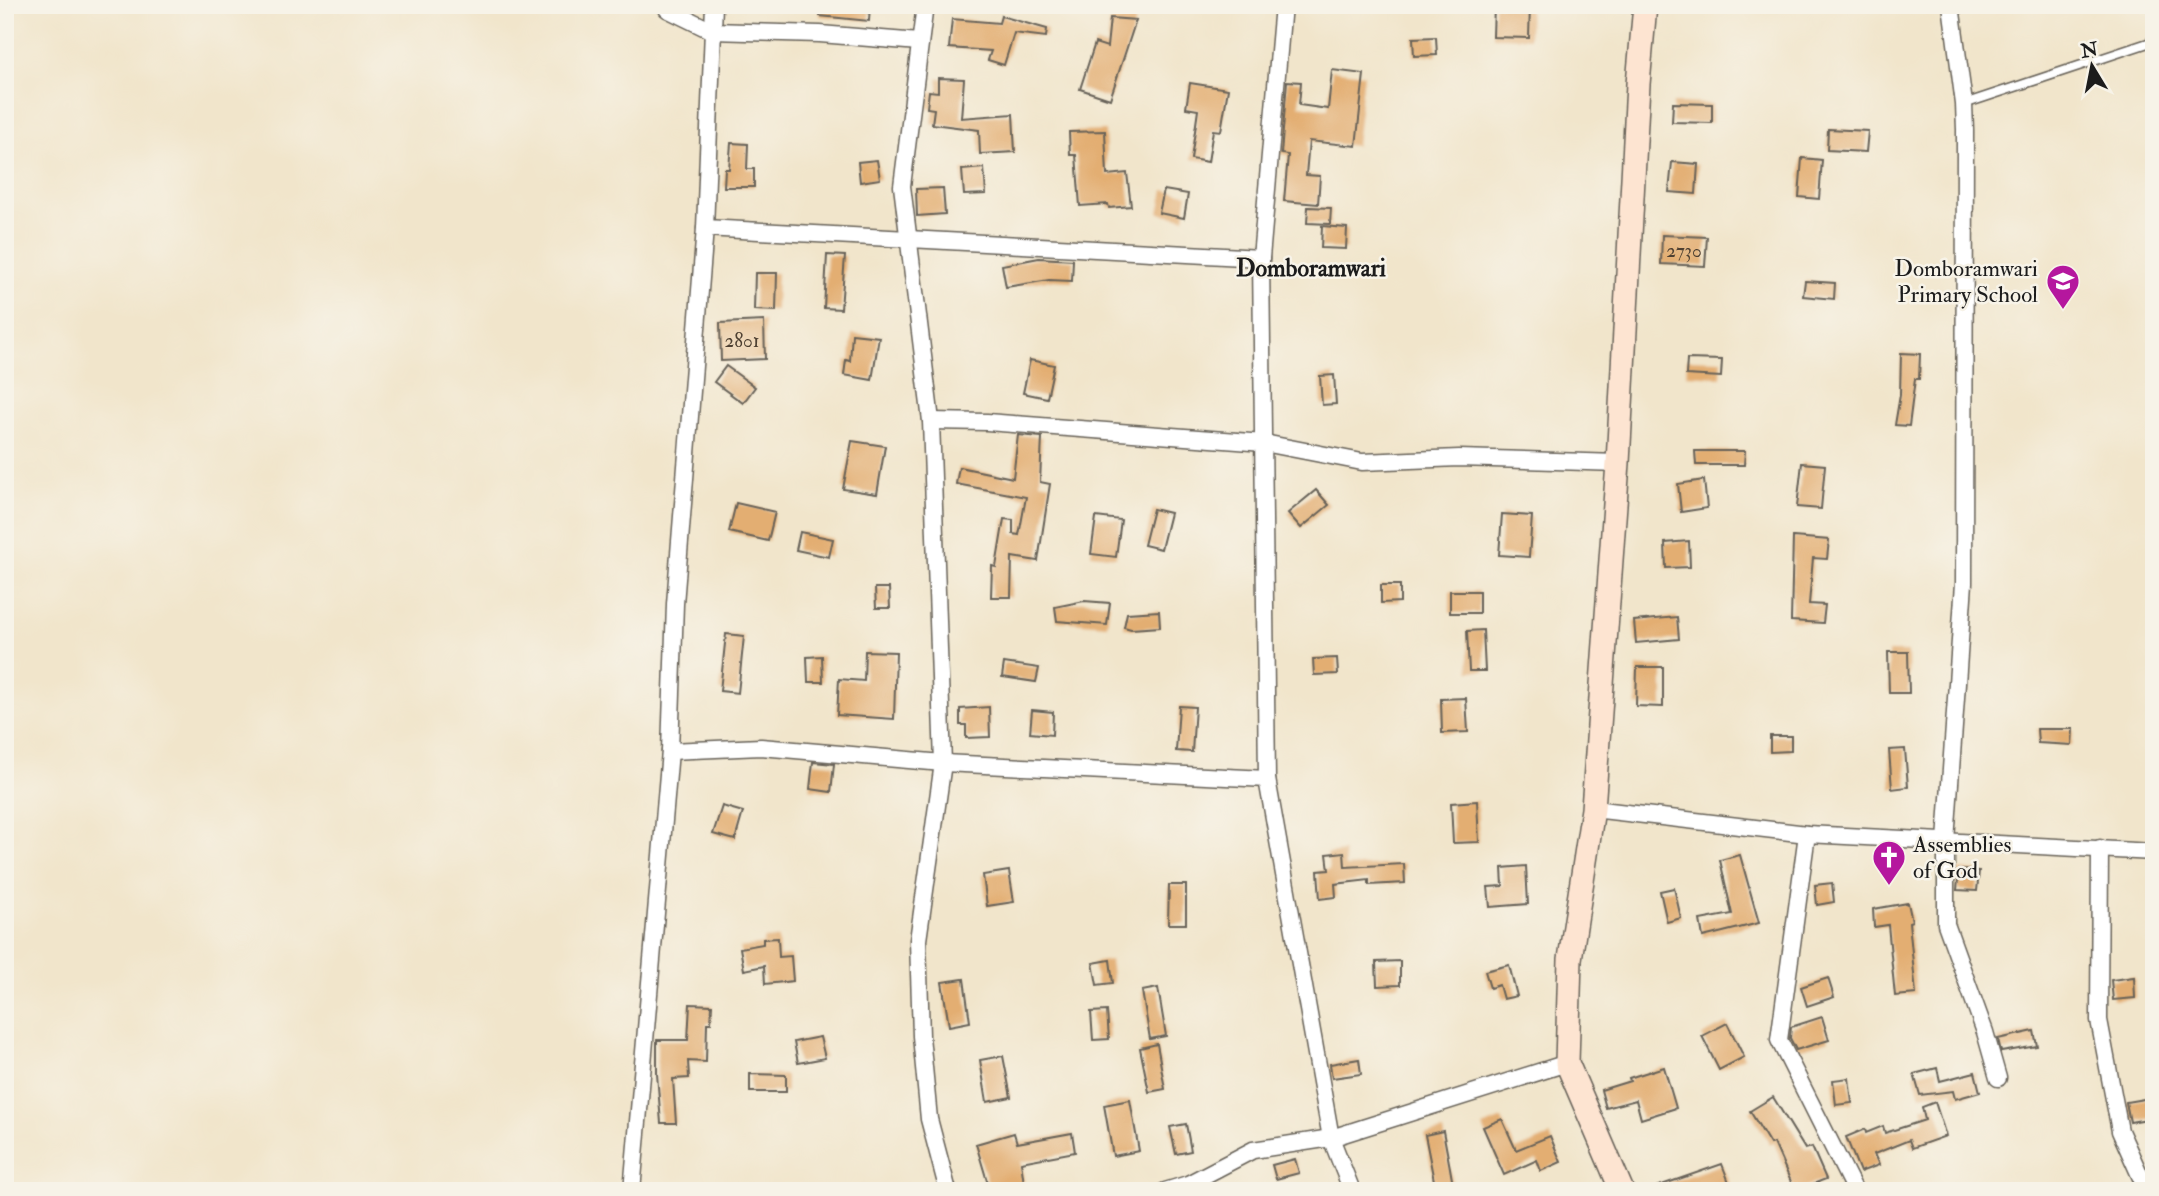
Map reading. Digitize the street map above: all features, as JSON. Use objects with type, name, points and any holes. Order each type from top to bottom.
[{"type":"street","points":[[632,1191],[670,751],[675,604],[705,229],[713,5]]},
{"type":"street","points":[[925,5],[902,186],[931,421],[943,763],[918,940],[921,1036],[929,1119],[948,1191]]},
{"type":"street","points":[[1283,5],[1261,258],[1267,779],[1331,1138],[1352,1191]]},
{"type":"street","points":[[1622,1191],[1567,1063],[1570,959],[1593,809],[1618,463],[1638,84],[1645,5]]},
{"type":"street","points":[[1951,5],[1964,104],[1964,583],[1946,841],[1946,924],[1985,1032],[1998,1078]]},
{"type":"street","points":[[667,9],[712,31],[820,34],[919,42]]},
{"type":"street","points":[[705,229],[1261,258]]},
{"type":"street","points":[[931,421],[987,422],[1264,443],[1362,462],[1459,458],[1618,463]]},
{"type":"street","points":[[670,751],[761,747],[943,763],[1267,779]]},
{"type":"street","points":[[1593,809],[1807,834],[2154,852]]},
{"type":"street","points":[[1807,834],[1779,1040],[1855,1191]]},
{"type":"street","points":[[2100,848],[2099,1020],[2120,1131],[2147,1191]]},
{"type":"street","points":[[1166,1191],[1189,1187],[1253,1150],[1331,1138],[1567,1063]]},
{"type":"lane","points":[[1964,104],[2154,41]]},
{"type":"building","points":[[821,5],[870,5],[869,21],[820,16]]},
{"type":"building","points":[[1494,5],[1530,5],[1529,38],[1493,37]]},
{"type":"building","points":[[1001,16],[1047,29],[1046,37],[1014,33],[1004,65],[988,60],[991,51],[949,48],[952,19],[999,23]]},
{"type":"building","points":[[1110,18],[1136,20],[1110,99],[1080,89],[1095,43],[1107,47]]},
{"type":"building","points":[[1436,37],[1437,55],[1414,56],[1413,38]]},
{"type":"building","points":[[1332,70],[1364,74],[1356,146],[1309,141],[1306,175],[1320,176],[1318,204],[1284,201],[1288,155],[1281,154],[1287,81],[1301,82],[1299,105],[1328,109]]},
{"type":"building","points":[[938,78],[964,79],[961,118],[1013,114],[1015,152],[980,154],[979,130],[932,124],[934,109],[927,108],[929,91],[938,92]]},
{"type":"building","points":[[1190,83],[1228,89],[1221,131],[1213,130],[1208,162],[1191,159],[1198,110],[1186,108]]},
{"type":"building","points":[[1673,103],[1712,104],[1712,123],[1672,122]]},
{"type":"building","points":[[1828,129],[1868,131],[1866,152],[1827,150]]},
{"type":"building","points":[[1105,131],[1107,175],[1127,173],[1131,206],[1080,206],[1076,155],[1070,155],[1069,132]]},
{"type":"building","points":[[731,143],[748,144],[747,169],[754,169],[754,187],[724,187],[725,169],[729,169]]},
{"type":"building","points":[[1802,158],[1822,160],[1819,199],[1799,197]]},
{"type":"building","points":[[877,160],[880,179],[860,182],[858,162]]},
{"type":"building","points":[[1672,162],[1698,164],[1696,194],[1669,192]]},
{"type":"building","points":[[984,168],[986,194],[964,195],[962,170]]},
{"type":"building","points":[[943,188],[945,214],[917,216],[916,189]]},
{"type":"building","points":[[1164,190],[1188,194],[1184,218],[1159,213]]},
{"type":"building","points":[[1308,207],[1331,208],[1330,224],[1307,223]]},
{"type":"building","points":[[1322,226],[1347,228],[1346,249],[1321,248]]},
{"type":"building","points":[[1662,235],[1707,237],[1705,266],[1661,264]]},
{"type":"building","points":[[827,255],[845,256],[841,309],[824,308]]},
{"type":"building","points":[[1039,258],[1073,260],[1072,281],[1049,280],[1006,287],[1002,265]]},
{"type":"building","points":[[755,273],[777,273],[776,311],[754,310]]},
{"type":"building","points":[[1805,281],[1835,283],[1834,299],[1803,296]]},
{"type":"building","points":[[764,321],[765,359],[721,361],[720,323]]},
{"type":"building","points":[[852,334],[879,337],[872,380],[844,375],[846,360],[850,361]]},
{"type":"building","points":[[1901,353],[1920,354],[1919,379],[1915,379],[1909,426],[1895,425],[1900,395]]},
{"type":"building","points":[[1687,359],[1722,360],[1721,377],[1686,375]]},
{"type":"building","points":[[1030,360],[1054,365],[1047,398],[1023,393]]},
{"type":"building","points":[[726,366],[755,387],[743,403],[714,382]]},
{"type":"building","points":[[1334,375],[1336,404],[1322,405],[1320,376]]},
{"type":"building","points":[[1018,435],[1042,437],[1040,482],[1050,484],[1038,561],[1012,557],[1011,597],[991,597],[992,566],[996,567],[1004,519],[1013,520],[1013,534],[1019,535],[1026,497],[956,484],[959,467],[1013,478]]},
{"type":"building","points":[[852,441],[885,446],[877,494],[843,489]]},
{"type":"building","points":[[1695,451],[1745,451],[1744,465],[1696,465]]},
{"type":"building","points":[[1802,463],[1825,465],[1821,509],[1797,507]]},
{"type":"building","points":[[1704,480],[1707,508],[1681,512],[1678,484]]},
{"type":"building","points":[[1316,490],[1329,505],[1301,528],[1288,513]]},
{"type":"building","points":[[736,503],[775,512],[768,541],[729,532]]},
{"type":"building","points":[[1153,509],[1170,513],[1161,549],[1144,545]]},
{"type":"building","points":[[1502,514],[1532,516],[1529,557],[1499,555]]},
{"type":"building","points":[[1096,517],[1121,520],[1116,557],[1091,554]]},
{"type":"building","points":[[800,532],[833,539],[829,557],[796,550]]},
{"type":"building","points":[[1793,537],[1829,540],[1827,559],[1813,558],[1809,604],[1825,605],[1823,623],[1791,621]]},
{"type":"building","points":[[1689,541],[1690,567],[1666,568],[1665,543]]},
{"type":"building","points":[[1381,585],[1400,585],[1400,602],[1381,603]]},
{"type":"building","points":[[875,588],[889,588],[890,608],[876,608]]},
{"type":"building","points":[[1450,591],[1479,591],[1479,613],[1450,613]]},
{"type":"building","points":[[1084,601],[1110,603],[1107,625],[1057,621],[1055,607]]},
{"type":"building","points":[[1159,611],[1160,627],[1124,627],[1127,613]]},
{"type":"building","points":[[1677,617],[1679,639],[1636,643],[1634,621]]},
{"type":"building","points":[[1483,630],[1485,671],[1469,671],[1467,631]]},
{"type":"building","points":[[726,634],[744,636],[738,693],[720,691]]},
{"type":"building","points":[[865,651],[896,652],[894,719],[837,715],[839,679],[864,681]]},
{"type":"building","points":[[1888,652],[1908,652],[1909,693],[1889,693]]},
{"type":"building","points":[[822,656],[823,682],[808,682],[807,657]]},
{"type":"building","points":[[1337,658],[1338,674],[1314,675],[1313,659]]},
{"type":"building","points":[[1004,663],[1039,668],[1036,682],[1002,677]]},
{"type":"building","points":[[1637,667],[1663,667],[1663,707],[1636,706]]},
{"type":"building","points":[[1466,698],[1468,732],[1442,733],[1441,699]]},
{"type":"building","points":[[1179,706],[1195,707],[1192,752],[1176,751]]},
{"type":"building","points":[[989,707],[990,737],[966,738],[966,725],[960,725],[960,709]]},
{"type":"building","points":[[1032,710],[1053,712],[1052,735],[1030,733]]},
{"type":"building","points":[[2037,729],[2073,729],[2072,745],[2038,743]]},
{"type":"building","points":[[1770,736],[1791,736],[1791,751],[1770,752]]},
{"type":"building","points":[[1905,749],[1908,787],[1892,789],[1889,750]]},
{"type":"building","points":[[813,762],[834,764],[831,792],[810,789]]},
{"type":"building","points":[[1477,801],[1479,842],[1453,843],[1451,803]]},
{"type":"building","points":[[722,806],[743,812],[735,840],[713,834]]},
{"type":"building","points":[[1344,852],[1345,867],[1404,864],[1405,883],[1369,885],[1369,880],[1335,884],[1336,897],[1320,899],[1318,871],[1329,870],[1327,854]]},
{"type":"building","points":[[1740,855],[1759,923],[1703,937],[1700,920],[1732,914],[1720,860]]},
{"type":"building","points":[[1526,866],[1528,904],[1490,907],[1488,887],[1503,886],[1502,868]]},
{"type":"building","points":[[1959,870],[1979,871],[1977,891],[1957,890]]},
{"type":"building","points":[[1009,871],[1014,902],[987,906],[983,875]]},
{"type":"building","points":[[1832,883],[1834,902],[1817,905],[1815,885]]},
{"type":"building","points":[[1169,885],[1186,885],[1186,924],[1168,924]]},
{"type":"building","points":[[1674,888],[1681,918],[1667,922],[1660,891]]},
{"type":"building","points":[[1908,903],[1912,921],[1909,922],[1916,994],[1895,996],[1888,925],[1874,927],[1873,909]]},
{"type":"building","points":[[778,938],[779,957],[791,956],[793,981],[765,984],[764,966],[744,970],[740,948],[763,944],[763,939]]},
{"type":"building","points":[[1110,960],[1113,983],[1097,985],[1093,963]]},
{"type":"building","points":[[1400,961],[1400,985],[1377,986],[1376,962]]},
{"type":"building","points":[[1509,965],[1517,996],[1503,999],[1499,985],[1490,988],[1485,971]]},
{"type":"building","points":[[2134,977],[2135,998],[2113,1000],[2111,980]]},
{"type":"building","points":[[1828,978],[1834,997],[1807,1006],[1801,987]]},
{"type":"building","points":[[964,979],[970,1022],[949,1026],[942,982]]},
{"type":"building","points":[[1158,988],[1166,1036],[1150,1039],[1142,991]]},
{"type":"building","points":[[690,1004],[712,1005],[711,1023],[707,1023],[706,1062],[688,1061],[689,1078],[673,1079],[676,1123],[661,1123],[657,1040],[688,1040]]},
{"type":"building","points":[[1107,1011],[1109,1039],[1093,1040],[1091,1012]]},
{"type":"building","points":[[1822,1017],[1829,1040],[1796,1050],[1790,1038],[1791,1027]]},
{"type":"building","points":[[1727,1023],[1744,1057],[1719,1070],[1702,1036]]},
{"type":"building","points":[[2034,1031],[2037,1046],[2001,1052],[1998,1039]]},
{"type":"building","points":[[820,1037],[825,1058],[798,1063],[794,1042]]},
{"type":"building","points":[[1157,1044],[1165,1089],[1149,1092],[1140,1048]]},
{"type":"building","points":[[1003,1056],[1011,1097],[987,1102],[980,1060]]},
{"type":"building","points":[[1359,1059],[1361,1074],[1332,1078],[1330,1064]]},
{"type":"building","points":[[1664,1067],[1676,1108],[1641,1119],[1636,1100],[1606,1108],[1601,1090]]},
{"type":"building","points":[[1937,1068],[1940,1081],[1975,1072],[1980,1092],[1955,1099],[1953,1091],[1920,1095],[1914,1074]]},
{"type":"building","points":[[750,1074],[786,1075],[786,1092],[750,1092]]},
{"type":"building","points":[[1849,1078],[1852,1103],[1836,1105],[1833,1080]]},
{"type":"building","points":[[1773,1097],[1805,1149],[1812,1147],[1826,1179],[1795,1191],[1774,1143],[1770,1144],[1750,1111]]},
{"type":"building","points":[[2150,1098],[2153,1118],[2130,1122],[2126,1102]]},
{"type":"building","points":[[1130,1100],[1139,1151],[1113,1156],[1104,1105]]},
{"type":"building","points":[[1935,1102],[1946,1136],[1912,1148],[1909,1140],[1874,1154],[1879,1165],[1860,1172],[1846,1137],[1865,1129],[1866,1133],[1883,1126],[1885,1133],[1925,1120],[1922,1107]]},
{"type":"building","points":[[1502,1119],[1516,1150],[1550,1136],[1561,1162],[1541,1171],[1537,1160],[1504,1175],[1483,1127]]},
{"type":"building","points":[[1186,1124],[1191,1151],[1176,1154],[1170,1127]]},
{"type":"building","points":[[1443,1131],[1454,1191],[1436,1191],[1425,1135]]},
{"type":"building","points":[[1014,1133],[1017,1143],[1072,1133],[1075,1152],[1021,1162],[1025,1191],[990,1191],[976,1144]]},
{"type":"building","points":[[1295,1159],[1299,1173],[1276,1179],[1272,1165]]},
{"type":"building","points":[[1722,1164],[1730,1185],[1715,1191],[1653,1191],[1653,1188]]},
{"type":"place","name":"Domboramwari Primary School","points":[[2063,311]]},
{"type":"place","name":"Assemblies of God","points":[[1889,887]]},
{"type":"district","name":"Domboramwari","points":[[1311,268]]}]
